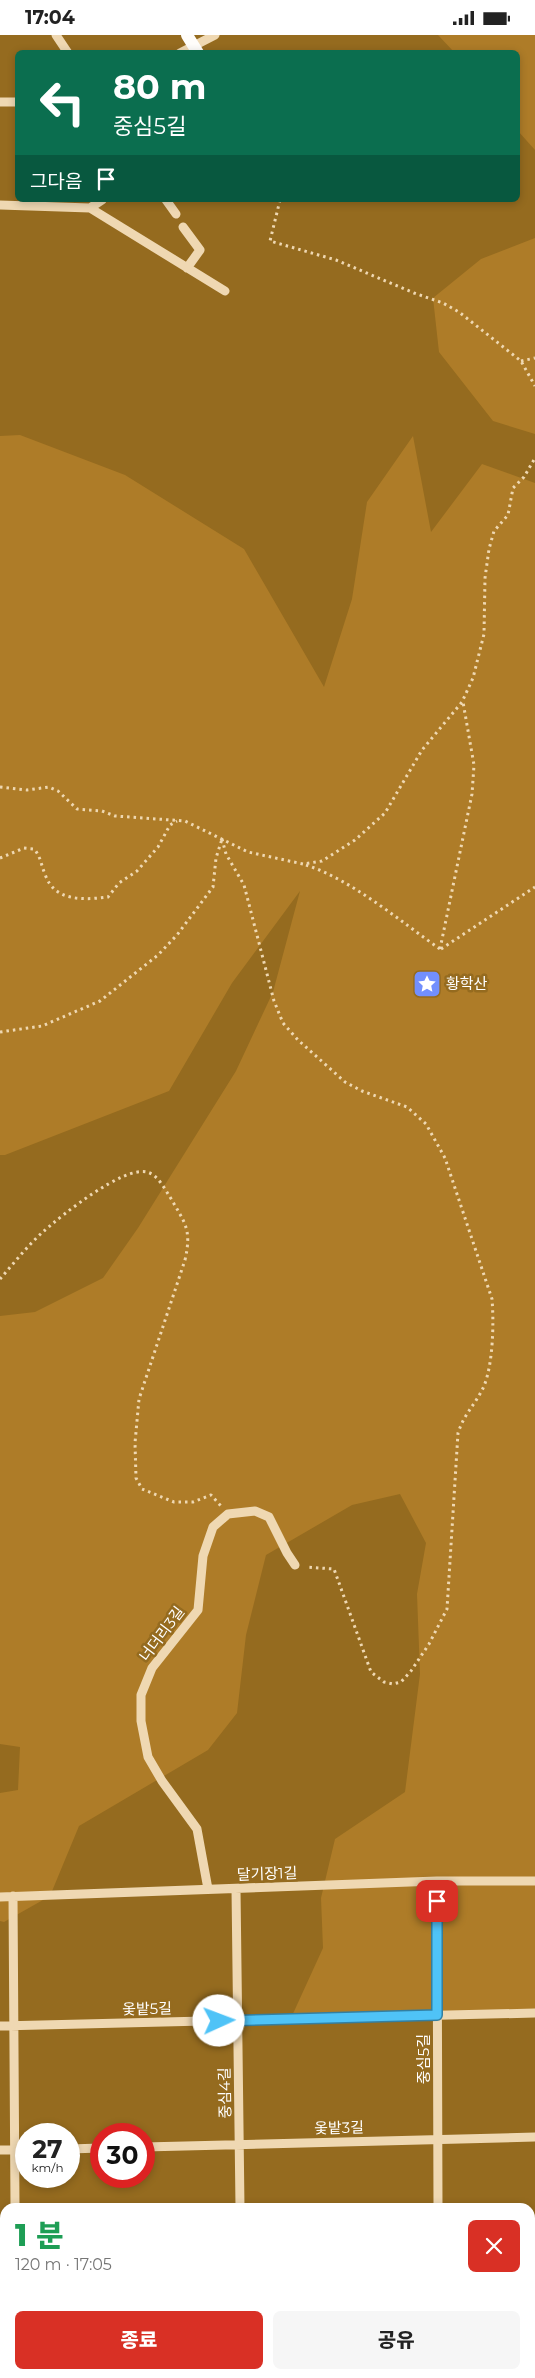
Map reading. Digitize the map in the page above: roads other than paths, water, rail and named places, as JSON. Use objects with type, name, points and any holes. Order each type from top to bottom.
[{"type":"street","points":[[56,35],[66,50]]},
{"type":"street","points":[[193,45],[215,35]]},
{"type":"street","points":[[0,102],[15,101]]},
{"type":"street","points":[[90,208],[99,202]]},
{"type":"street","points":[[167,202],[176,214]]},
{"type":"street","points":[[0,205],[90,208],[225,291]]},
{"type":"street","points":[[183,227],[200,250],[187,268]]},
{"type":"street","name":"너더리3길","points":[[208,1889],[197,1829],[162,1781],[148,1757],[141,1721],[141,1695],[152,1668],[198,1610],[203,1556],[213,1527],[228,1514],[255,1511],[269,1517],[286,1553],[296,1565]]},
{"type":"street","name":"달기장1길","points":[[0,1897],[437,1881],[535,1881]]},
{"type":"street","name":"중심5길","points":[[437,1881],[438,2203]]},
{"type":"street","name":"중심4길","points":[[236,1889],[240,2203]]},
{"type":"street","points":[[0,2151],[15,2150],[13,1896]]},
{"type":"street","name":"옻밭5길","points":[[0,2026],[535,2013]]},
{"type":"street","name":"옻밭3길","points":[[155,2147],[535,2137]]},
{"type":"street","points":[[15,2188],[15,2203]]},
{"type":"place","name":"황학산","points":[[427,984]]}]
